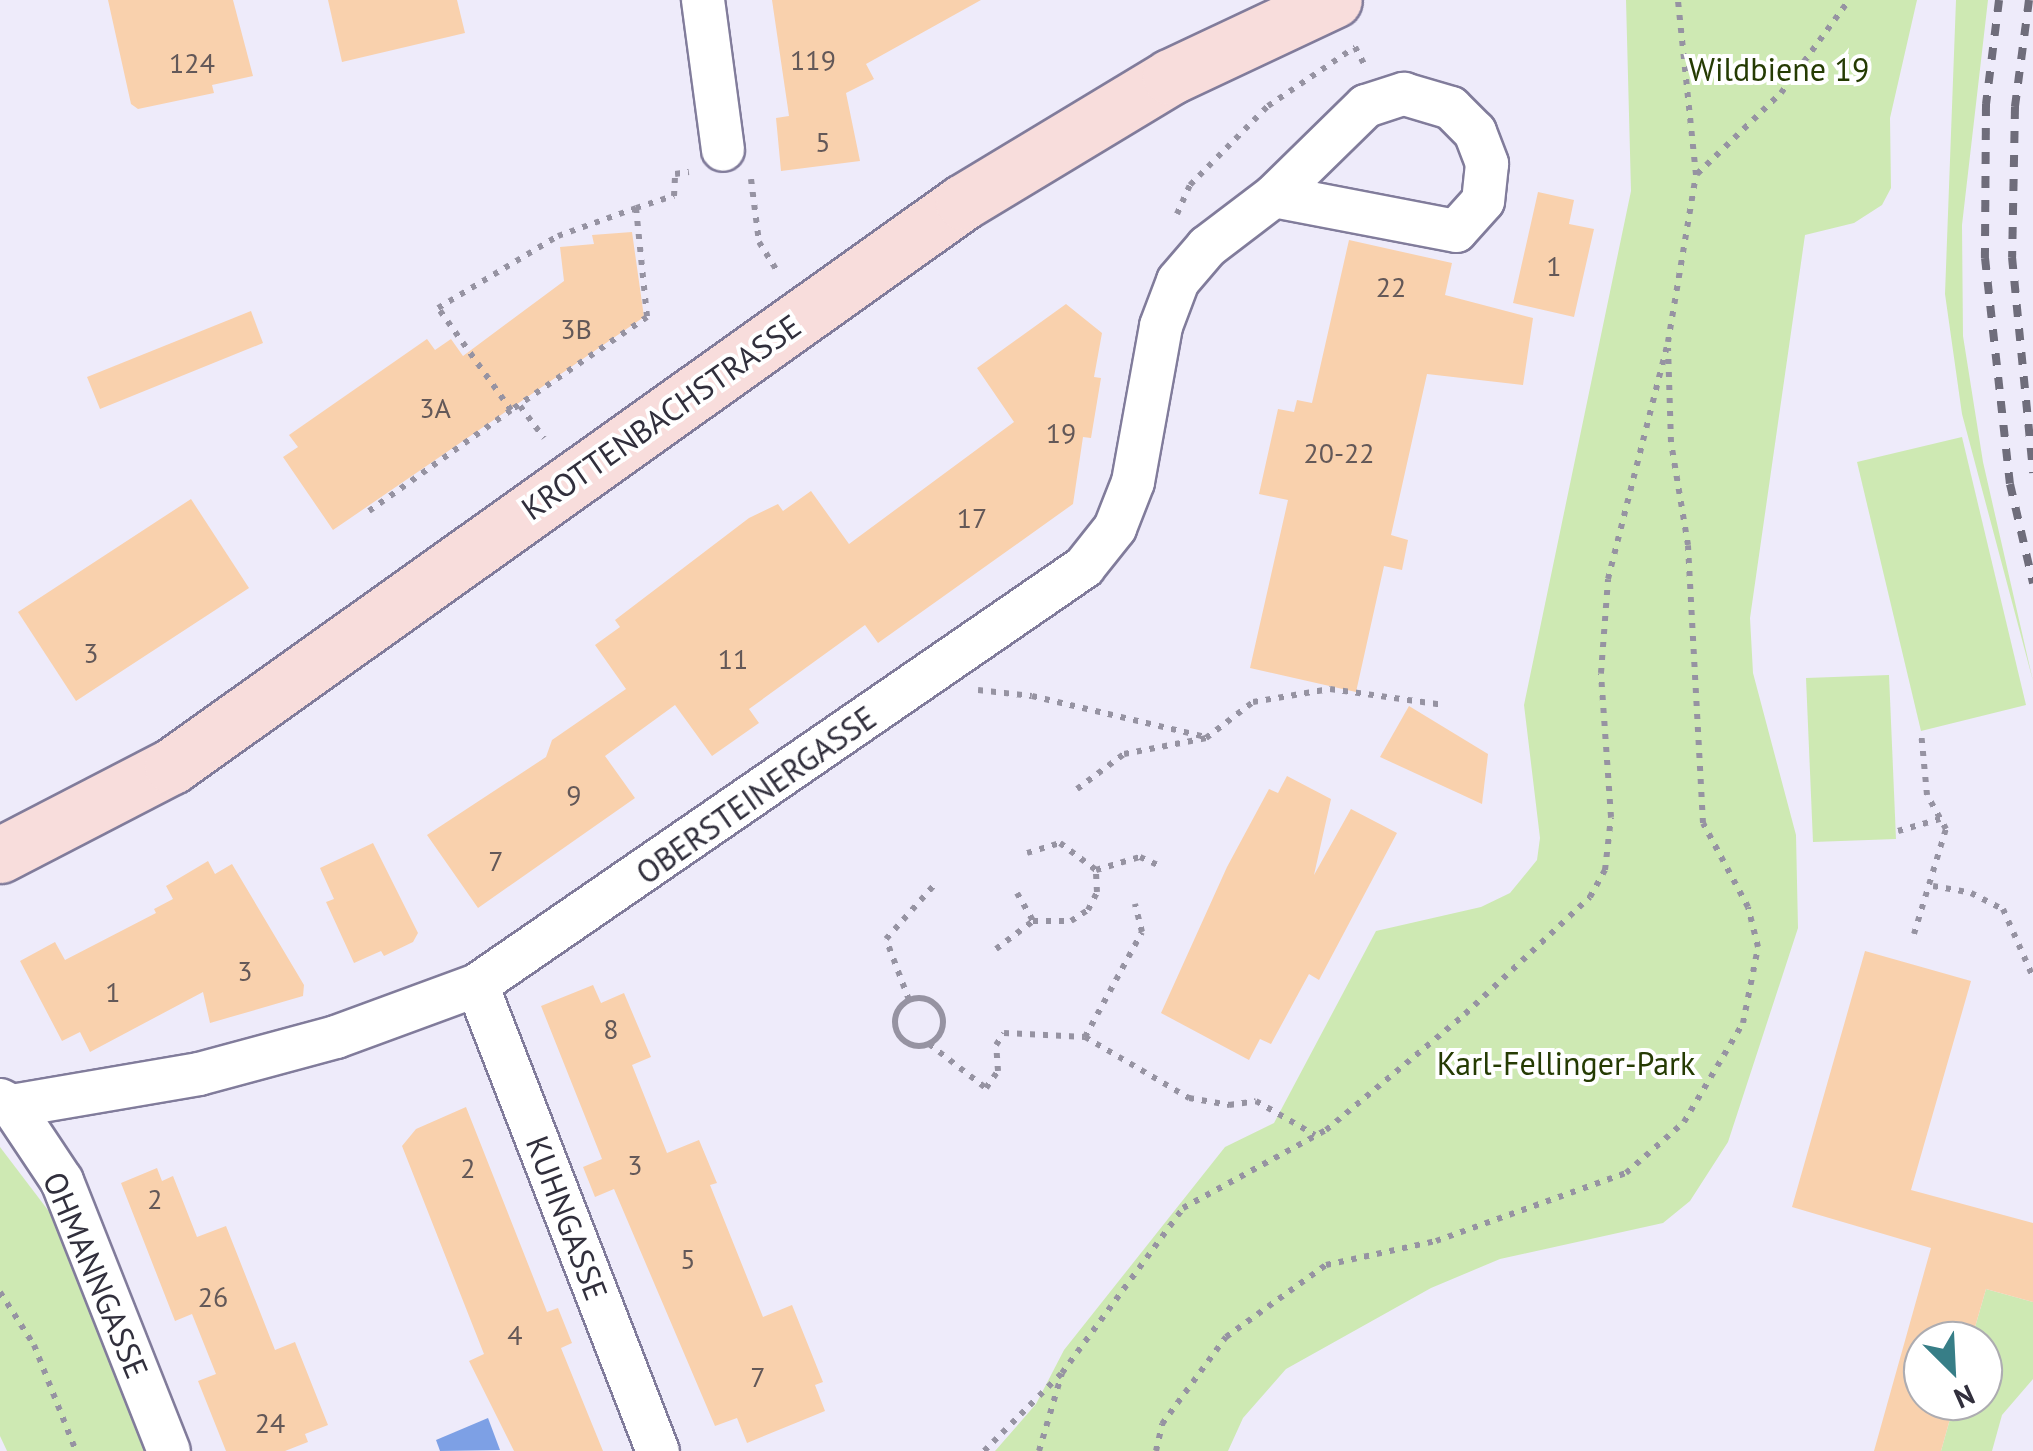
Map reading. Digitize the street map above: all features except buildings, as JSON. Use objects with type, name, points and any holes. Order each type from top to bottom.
[{"type":"main road","name":"KROTTENBACHSTRASSE","points":[[0,855],[172,766],[978,192],[1170,77],[1345,24]]},
{"type":"street","points":[[704,0],[716,160]]},
{"type":"street","name":"OBERSTEINERGASSE","points":[[6,1103],[199,1074],[336,1037],[477,985],[1084,567],[1115,528],[1133,482],[1161,326],[1178,282],[1207,247],[1274,196],[1366,106],[1404,94],[1451,108],[1474,132],[1487,164],[1483,201],[1456,231],[1274,196]]},
{"type":"street","name":"KUHNGASSE","points":[[477,985],[658,1451]]},
{"type":"street","name":"OHMANNGASSE","points":[[6,1103],[62,1181],[169,1451]]},
{"type":"path","points":[[984,1451],[1062,1374],[1183,1208],[1316,1135],[1465,1014],[1590,896],[1605,870],[1611,817],[1601,674],[1608,579],[1668,342],[1696,175],[1678,0]]},
{"type":"path","points":[[1696,175],[1782,93],[1849,0]]},
{"type":"path","points":[[1174,220],[1190,184],[1345,24]]},
{"type":"path","points":[[511,410],[438,308],[558,236],[674,196],[675,174],[716,160]]},
{"type":"path","points":[[370,510],[648,317],[636,208]]},
{"type":"path","points":[[759,242],[778,273]]},
{"type":"path","points":[[1156,1451],[1162,1424],[1226,1337],[1326,1265],[1436,1241],[1626,1173],[1684,1122],[1743,1023],[1758,947],[1748,908],[1704,823],[1688,545],[1671,442],[1668,342]]},
{"type":"path","points":[[520,406],[544,438]]},
{"type":"path","points":[[970,687],[1206,738]]},
{"type":"path","points":[[1077,789],[1124,754],[1206,738],[1253,702],[1330,690],[1444,706]]},
{"type":"path","points":[[1914,934],[1933,886],[1946,830],[1928,796],[1921,730]]},
{"type":"path","points":[[1898,831],[1940,819]]},
{"type":"path","points":[[996,949],[1033,921],[1071,921],[1088,910],[1097,892],[1096,870],[1060,842],[1027,853]]},
{"type":"path","points":[[1096,870],[1140,857],[1158,865]]},
{"type":"path","points":[[910,1000],[886,939],[937,882]]},
{"type":"path","points":[[1933,886],[1972,893],[2003,909],[2033,978]]},
{"type":"path","points":[[1016,893],[1033,921]]},
{"type":"path","points":[[1085,1036],[1142,932],[1135,904]]},
{"type":"path","points":[[910,1000],[895,1017],[897,1032],[907,1043],[929,1044],[986,1088],[998,1071],[996,1044],[1004,1033],[1085,1036],[1189,1098],[1207,1104],[1256,1100],[1316,1135]]},
{"type":"path","points":[[910,1000],[933,1002],[942,1016],[941,1032],[929,1044]]},
{"type":"path","points":[[0,1292],[34,1345],[76,1451]]},
{"type":"path","points":[[1038,1451],[1062,1374]]},
{"type":"green space","name":"Karl-Fellinger-Park","points":[[1626,0],[1917,0],[1890,118],[1891,188],[1882,205],[1854,223],[1805,235],[1750,618],[1753,673],[1796,835],[1798,928],[1728,1142],[1690,1201],[1663,1223],[1500,1259],[1431,1288],[1286,1369],[1243,1418],[1228,1451],[995,1451],[1036,1404],[1064,1350],[1225,1147],[1274,1123],[1376,931],[1481,907],[1510,893],[1537,860],[1540,838],[1524,705],[1631,191]]},
{"type":"green space","points":[[1956,0],[1988,0],[1962,225],[1963,336],[1983,462],[2033,681],[1962,414],[1945,294]]},
{"type":"green space","points":[[1962,437],[2026,705],[1921,731],[1857,462]]},
{"type":"green space","points":[[1889,675],[1896,839],[1813,842],[1806,678]]},
{"type":"green space","points":[[0,1147],[57,1222],[148,1451],[7,1451],[0,1436]]},
{"type":"green space","points":[[1986,1289],[2033,1302],[2033,1379],[2003,1414],[2003,1321],[1977,1321]]},
{"type":"green space","points":[[1949,1421],[2000,1421],[1992,1451],[1941,1451]]},
{"type":"water","points":[[488,1418],[500,1450],[440,1451],[436,1440]]},
{"type":"railway","points":[[1999,0],[1986,104],[1985,258],[2010,484],[2033,583]]},
{"type":"railway","points":[[2029,0],[2015,107],[2012,257],[2033,473]]},
{"type":"park label","name":"Wildbiene 19","points":[[1779,69]]}]
